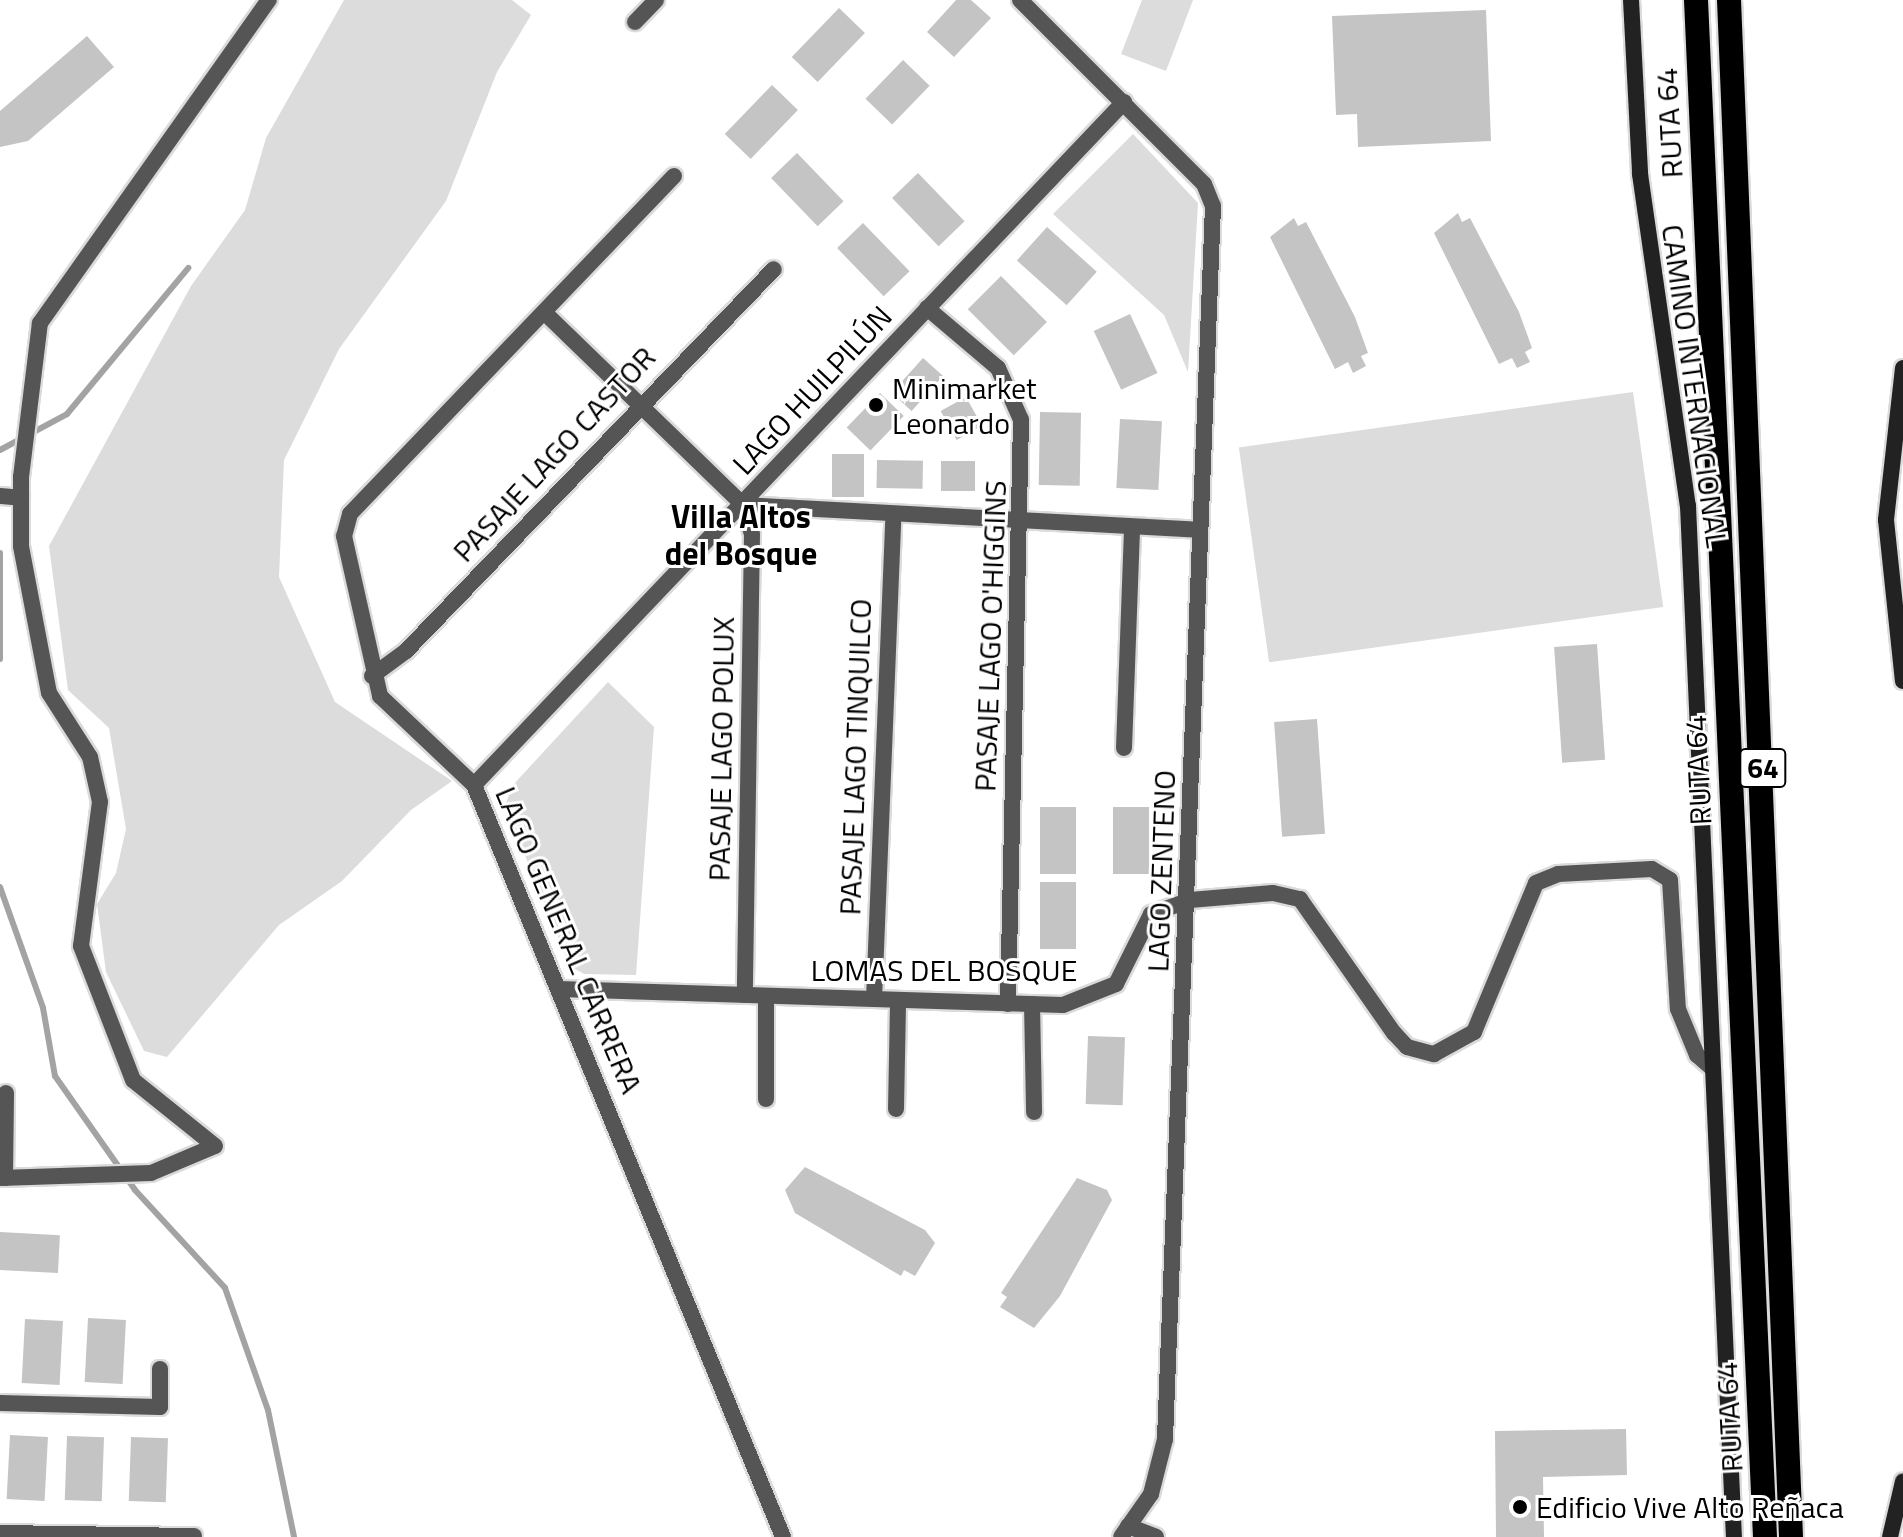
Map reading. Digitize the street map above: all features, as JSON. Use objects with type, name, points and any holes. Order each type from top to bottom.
[{"type":"highway","name":"RUTA 64","points":[[1696,0],[1765,1537]]},
{"type":"highway","name":"RUTA 64","points":[[1729,0],[1791,1537]]},
{"type":"main road","name":"CAMINO INTERNACIONAL","points":[[1631,0],[1640,174],[1688,506],[1734,1537]]},
{"type":"main road","points":[[1903,368],[1886,520],[1903,681]]},
{"type":"main road","points":[[1890,1537],[1903,1481]]},
{"type":"street","points":[[635,22],[656,0]]},
{"type":"street","points":[[1020,0],[1124,102]]},
{"type":"street","points":[[6,1093],[2,1178],[151,1173],[215,1146],[133,1080],[81,946],[100,802],[90,757],[49,693],[21,546],[21,498],[29,369],[40,323],[266,4]]},
{"type":"street","name":"LAGO ZENTENO","points":[[1124,102],[1212,195],[1198,530],[1190,900],[1165,1439],[1151,1494],[1124,1532]]},
{"type":"street","name":"LAGO HUILPILÚN","points":[[474,785],[1124,102]]},
{"type":"street","name":"LAGO GENERAL CARRERA","points":[[674,176],[350,514],[346,559],[372,676],[393,709],[474,785],[783,1537]]},
{"type":"street","name":"PASAJE LAGO CASTOR","points":[[372,676],[406,651],[641,401],[774,269]]},
{"type":"street","name":"PASAJE LAGO O'HIGGINS","points":[[927,308],[985,354],[1014,394],[1022,521],[1008,1004]]},
{"type":"street","points":[[545,313],[641,401],[743,505],[893,517],[1198,530]]},
{"type":"street","points":[[0,496],[21,498]]},
{"type":"street","name":"PASAJE LAGO POLUX","points":[[743,505],[752,535],[745,995]]},
{"type":"street","name":"PASAJE LAGO TINQUILCO","points":[[874,999],[893,517]]},
{"type":"street","points":[[1124,748],[1132,528]]},
{"type":"street","name":"LOMAS DEL BOSQUE","points":[[559,989],[1008,1004],[1102,995],[1123,974],[1139,927],[1168,905],[1190,900],[1273,893],[1300,899],[1394,1033],[1407,1047],[1434,1054],[1474,1032],[1536,883],[1558,874],[1663,872],[1672,894],[1678,1009],[1697,1055],[1712,1068]]},
{"type":"street","points":[[766,996],[766,1099]]},
{"type":"street","points":[[896,1109],[898,1000]]},
{"type":"street","points":[[1032,1004],[1034,1112]]},
{"type":"street","points":[[0,1403],[160,1407],[160,1369]]},
{"type":"street","points":[[1124,1532],[1156,1537]]},
{"type":"street","points":[[0,1533],[194,1536]]},
{"type":"shaded area","points":[[344,0],[512,0],[531,15],[497,72],[446,201],[339,349],[284,460],[279,577],[335,702],[452,781],[411,810],[342,881],[279,925],[167,1057],[144,1051],[106,972],[97,904],[116,873],[126,829],[109,728],[68,690],[49,546],[191,286],[245,210],[266,138]]},
{"type":"shaded area","points":[[1142,0],[1193,0],[1166,71],[1121,54]]},
{"type":"shaded area","points":[[1133,134],[1198,203],[1188,372],[1164,315],[1053,214]]},
{"type":"shaded area","points":[[1633,392],[1663,607],[1269,662],[1239,447]]},
{"type":"shaded area","points":[[608,682],[654,727],[636,975],[584,974],[570,966],[505,806],[512,786]]},
{"type":"building","points":[[956,0],[971,0],[991,18],[954,57],[927,32]]},
{"type":"building","points":[[839,8],[865,33],[818,82],[792,57]]},
{"type":"building","points":[[1486,10],[1491,141],[1358,147],[1357,114],[1336,115],[1332,16]]},
{"type":"building","points":[[87,36],[114,67],[28,141],[0,147],[0,111]]},
{"type":"building","points":[[903,60],[930,86],[892,125],[865,99]]},
{"type":"building","points":[[772,85],[798,110],[751,159],[725,134]]},
{"type":"building","points":[[797,153],[844,201],[818,226],[771,178]]},
{"type":"building","points":[[918,173],[965,221],[939,246],[892,198]]},
{"type":"building","points":[[1458,213],[1462,222],[1470,218],[1519,312],[1532,348],[1525,352],[1530,362],[1517,368],[1512,358],[1499,364],[1434,233]]},
{"type":"building","points":[[1294,218],[1298,226],[1306,222],[1355,317],[1368,353],[1361,356],[1366,366],[1353,373],[1348,362],[1335,369],[1270,237]]},
{"type":"building","points":[[863,223],[910,271],[884,296],[837,248]]},
{"type":"building","points":[[1047,227],[1097,272],[1067,305],[1017,260]]},
{"type":"building","points":[[1001,276],[1047,322],[1014,355],[968,309]]},
{"type":"building","points":[[1130,314],[1157,373],[1121,390],[1094,331]]},
{"type":"building","points":[[923,358],[943,376],[912,411],[892,393]]},
{"type":"building","points":[[880,393],[904,416],[870,450],[847,428]]},
{"type":"building","points":[[966,397],[982,426],[957,440],[941,411]]},
{"type":"building","points":[[1040,412],[1081,413],[1080,486],[1039,485]]},
{"type":"building","points":[[1120,419],[1162,421],[1158,490],[1116,488]]},
{"type":"building","points":[[832,454],[864,454],[864,497],[832,497]]},
{"type":"building","points":[[877,460],[923,461],[923,489],[877,488]]},
{"type":"building","points":[[941,461],[975,461],[975,491],[941,491]]},
{"type":"building","points":[[1597,644],[1605,760],[1562,763],[1554,647]]},
{"type":"building","points":[[1317,719],[1325,834],[1282,837],[1274,722]]},
{"type":"building","points":[[1040,807],[1076,807],[1076,874],[1040,874]]},
{"type":"building","points":[[1113,807],[1149,807],[1149,874],[1113,874]]},
{"type":"building","points":[[1040,882],[1076,882],[1076,949],[1040,949]]},
{"type":"building","points":[[1088,1036],[1125,1037],[1123,1105],[1086,1104]]},
{"type":"building","points":[[805,1167],[925,1230],[935,1243],[915,1276],[904,1270],[901,1276],[795,1213],[785,1190]]},
{"type":"building","points":[[1077,1178],[1107,1190],[1112,1200],[1060,1296],[1034,1328],[1000,1307],[1007,1297],[1001,1293]]},
{"type":"building","points":[[0,1232],[60,1235],[58,1273],[0,1270]]},
{"type":"building","points":[[88,1318],[126,1320],[123,1384],[85,1382]]},
{"type":"building","points":[[25,1319],[63,1321],[60,1385],[22,1383]]},
{"type":"building","name":"Edificio Vive Alto Reñaca","points":[[1626,1429],[1627,1475],[1543,1477],[1544,1537],[1496,1537],[1495,1431]]},
{"type":"building","points":[[10,1435],[48,1437],[45,1501],[7,1499]]},
{"type":"building","points":[[67,1436],[104,1437],[102,1501],[65,1500]]},
{"type":"building","points":[[131,1437],[168,1438],[166,1502],[129,1501]]},
{"type":"waterway","points":[[0,450],[67,414],[188,268]]},
{"type":"waterway","points":[[0,553],[0,659]]},
{"type":"waterway","points":[[0,887],[43,1008],[55,1076],[135,1190],[225,1288],[268,1410],[294,1537]]},
{"type":"place","name":"Minimarket Leonardo","points":[[876,405]]},
{"type":"place","name":"Edificio Vive Alto Reñaca","points":[[1520,1507]]},
{"type":"district","name":"Villa Altos del Bosque","points":[[741,536]]}]
